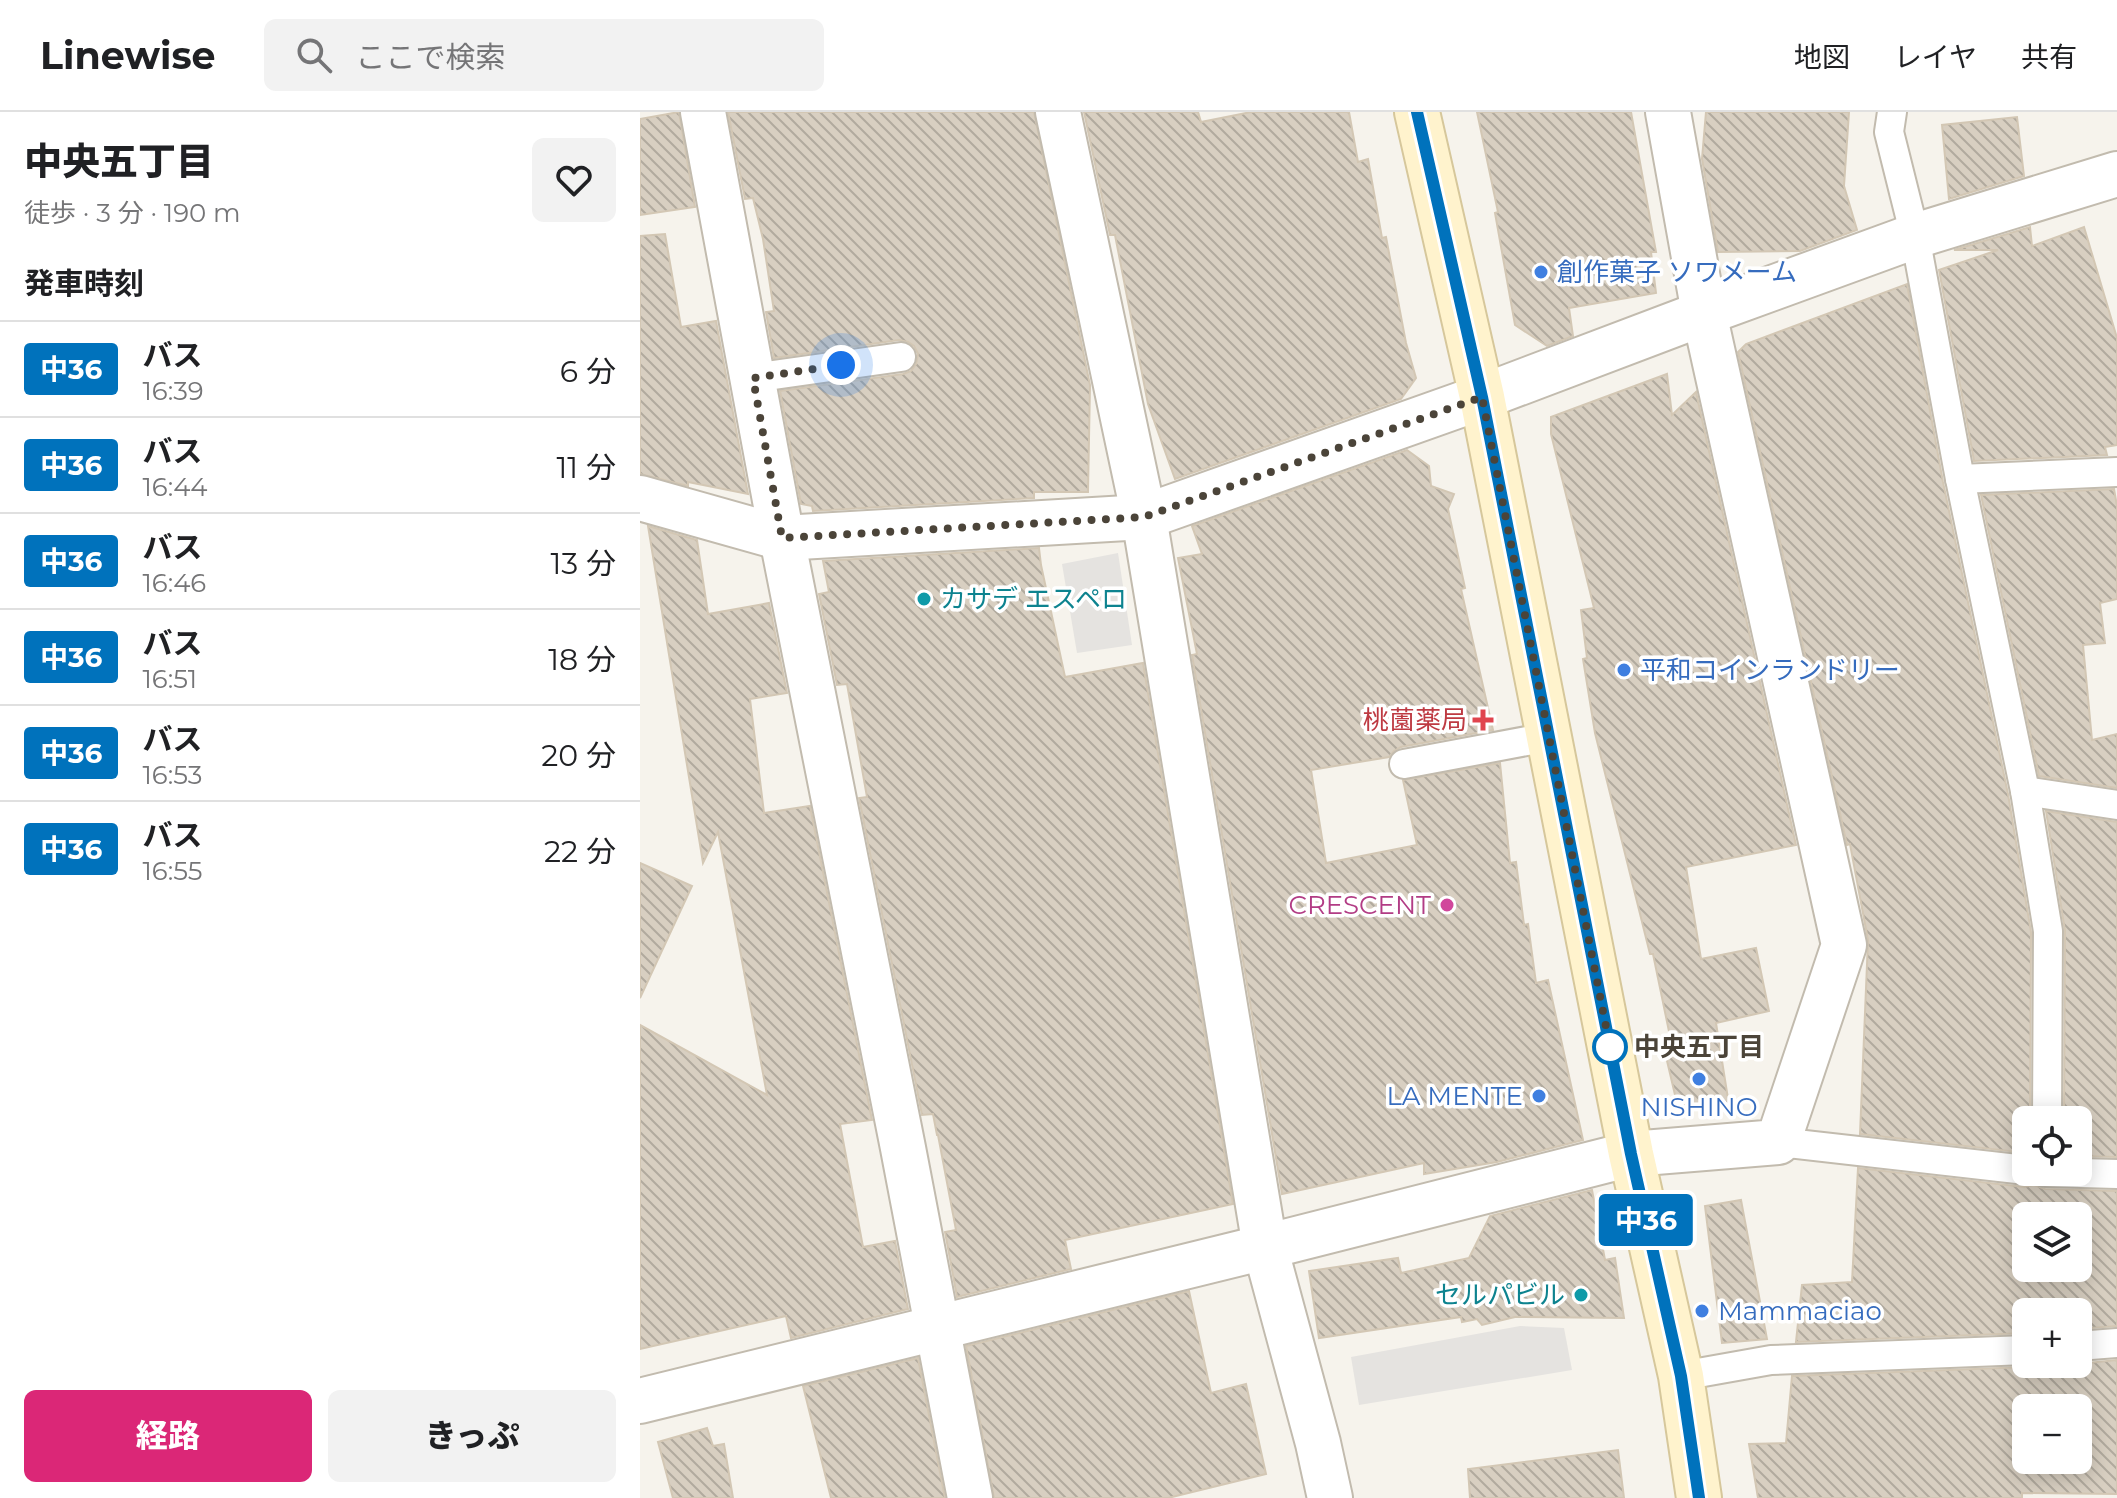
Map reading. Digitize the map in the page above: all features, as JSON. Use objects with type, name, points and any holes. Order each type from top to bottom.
[{"type":"main road","points":[[1417,112],[1482,397],[1631,1154],[1681,1376],[1699,1498]]},
{"type":"street","points":[[703,112],[782,538],[970,1498]]},
{"type":"street","points":[[1058,112],[1144,517],[1265,1247],[1330,1498]]},
{"type":"street","points":[[640,1401],[1631,1154],[1778,1142],[1844,945],[1704,313],[1668,112]]},
{"type":"street","points":[[640,498],[782,538],[1144,517],[1482,397],[1915,236],[2117,174]]},
{"type":"lane","points":[[1892,112],[1889,132],[1915,236],[1960,479],[2025,791],[2048,931],[2047,1106]]},
{"type":"lane","points":[[753,378],[901,357]]},
{"type":"lane","points":[[1960,479],[2117,472]]},
{"type":"lane","points":[[1404,764],[1548,737]]},
{"type":"lane","points":[[2025,791],[2117,805]]},
{"type":"lane","points":[[1778,1142],[2012,1168]]},
{"type":"lane","points":[[2092,1173],[2117,1174]]},
{"type":"lane","points":[[2092,1345],[2117,1343]]},
{"type":"lane","points":[[1681,1376],[1771,1360],[2012,1351]]},
{"type":"shaded area","points":[[1118,553],[1132,645],[1077,653],[1062,564]]},
{"type":"shaded area","points":[[1520,1326],[1564,1328],[1572,1370],[1359,1405],[1351,1357]]},
{"type":"building","points":[[679,112],[695,207],[640,215],[640,119]]},
{"type":"building","points":[[728,112],[1034,112],[1090,385],[1088,492],[1034,492],[1034,498],[813,511],[812,506],[801,504],[780,391],[903,374],[911,371],[918,354],[914,346],[899,340],[774,358],[766,312],[774,311],[763,239],[753,198],[745,199]]},
{"type":"building","points":[[1084,112],[1198,112],[1201,122],[1251,112],[1349,112],[1358,162],[1368,159],[1382,238],[1386,237],[1406,343],[1416,378],[1401,399],[1175,479],[1148,404],[1115,235],[1110,235]]},
{"type":"building","points":[[1477,112],[1631,112],[1656,252],[1651,252],[1656,293],[1569,308],[1573,336],[1547,346],[1515,325],[1495,213],[1498,212]]},
{"type":"building","points":[[1706,112],[1849,112],[1844,186],[1857,230],[1800,251],[1718,252],[1702,159]]},
{"type":"building","points":[[2017,117],[2024,176],[1949,199],[1942,125]]},
{"type":"building","points":[[2030,227],[2032,246],[2084,227],[2117,338],[2117,445],[2105,447],[2107,455],[1974,461],[1939,270],[1998,250],[1954,250]]},
{"type":"building","points":[[665,234],[681,327],[716,321],[748,494],[688,482],[688,486],[640,474],[640,236]]},
{"type":"building","points":[[1907,284],[1943,482],[2008,794],[2031,932],[2030,1106],[2012,1106],[2012,1151],[1860,1134],[1868,940],[1850,844],[1847,845],[1738,352],[1746,344]]},
{"type":"building","points":[[1667,374],[1672,415],[1696,392],[1796,845],[1686,867],[1701,959],[1756,948],[1769,1011],[1716,1023],[1729,1105],[1679,1112],[1664,1048],[1672,1046],[1653,954],[1650,954],[1595,733],[1583,659],[1587,658],[1581,610],[1594,608],[1551,434],[1551,417]]},
{"type":"building","points":[[1407,450],[1429,466],[1431,486],[1454,494],[1448,509],[1465,588],[1461,589],[1493,730],[1401,747],[1389,757],[1311,770],[1326,863],[1417,845],[1403,780],[1500,763],[1510,863],[1516,862],[1536,983],[1548,980],[1583,1140],[1497,1162],[1424,1174],[1424,1163],[1282,1194],[1192,655],[1197,654],[1178,558],[1202,554],[1192,526]]},
{"type":"building","points":[[2114,489],[2117,506],[2117,599],[2100,603],[2105,643],[2083,645],[2092,740],[2117,734],[2117,788],[2039,776],[1981,495]]},
{"type":"building","points":[[648,526],[697,540],[708,614],[769,603],[787,693],[750,699],[764,813],[810,806],[872,1120],[840,1124],[863,1247],[895,1241],[908,1309],[791,1338],[786,1316],[640,1349],[640,1025],[767,1095],[718,832],[703,863]]},
{"type":"building","points":[[1039,548],[1065,677],[1143,663],[1233,1204],[1065,1240],[1071,1269],[957,1297],[945,1232],[956,1230],[938,1135],[933,1114],[922,1115],[859,798],[867,797],[847,684],[837,685],[819,594],[829,592],[823,561]]},
{"type":"building","points":[[2046,811],[2117,822],[2117,1157],[2092,1156],[2092,1106],[2064,1106],[2065,931]]},
{"type":"building","points":[[640,863],[692,886],[640,998]]},
{"type":"building","points":[[1858,1168],[2045,1189],[2117,1191],[2117,1326],[2092,1328],[2092,1298],[2012,1298],[2012,1334],[1796,1342],[1802,1285],[1852,1282]]},
{"type":"building","points":[[1592,1190],[1605,1260],[1615,1258],[1624,1318],[1515,1317],[1482,1325],[1477,1319],[1462,1322],[1461,1317],[1319,1338],[1309,1271],[1398,1258],[1401,1273],[1469,1258],[1490,1216]]},
{"type":"building","points":[[1741,1200],[1767,1339],[1722,1343],[1705,1206]]},
{"type":"building","points":[[1189,1291],[1211,1393],[1246,1384],[1266,1474],[1168,1498],[994,1498],[966,1346]]},
{"type":"building","points":[[918,1358],[945,1498],[831,1498],[803,1386]]},
{"type":"building","points":[[2117,1360],[2117,1494],[2022,1493],[2022,1498],[1758,1498],[1749,1444],[1786,1443],[1792,1376],[2012,1368],[2012,1378],[2092,1378],[2092,1363]]},
{"type":"building","points":[[707,1428],[713,1446],[724,1444],[733,1498],[673,1498],[658,1442]]},
{"type":"building","points":[[1618,1450],[1624,1498],[1470,1498],[1468,1469]]},
{"type":"bus line","name":"中36","points":[[1417,112],[1482,397],[1631,1154],[1681,1376],[1699,1498]]},
{"type":"place","name":"創作菓子 ソワメーム","points":[[1541,272]]},
{"type":"place","name":"カサデ エスペロ","points":[[924,599]]},
{"type":"place","name":"平和コインランドリー","points":[[1624,670]]},
{"type":"place","name":"桃薗薬局","points":[[1483,720]]},
{"type":"place","name":"CRESCENT","points":[[1447,905]]},
{"type":"place","name":"中央五丁目","points":[[1610,1047]]},
{"type":"place","name":"NISHINO","points":[[1699,1079]]},
{"type":"place","name":"LA MENTE","points":[[1539,1096]]},
{"type":"place","name":"セルパビル","points":[[1581,1295]]},
{"type":"place","name":"Mammaciao","points":[[1702,1311]]},
{"type":"route","points":[[841,365],[753,378],[782,538],[1144,517],[1482,397],[1610,1047]]}]
